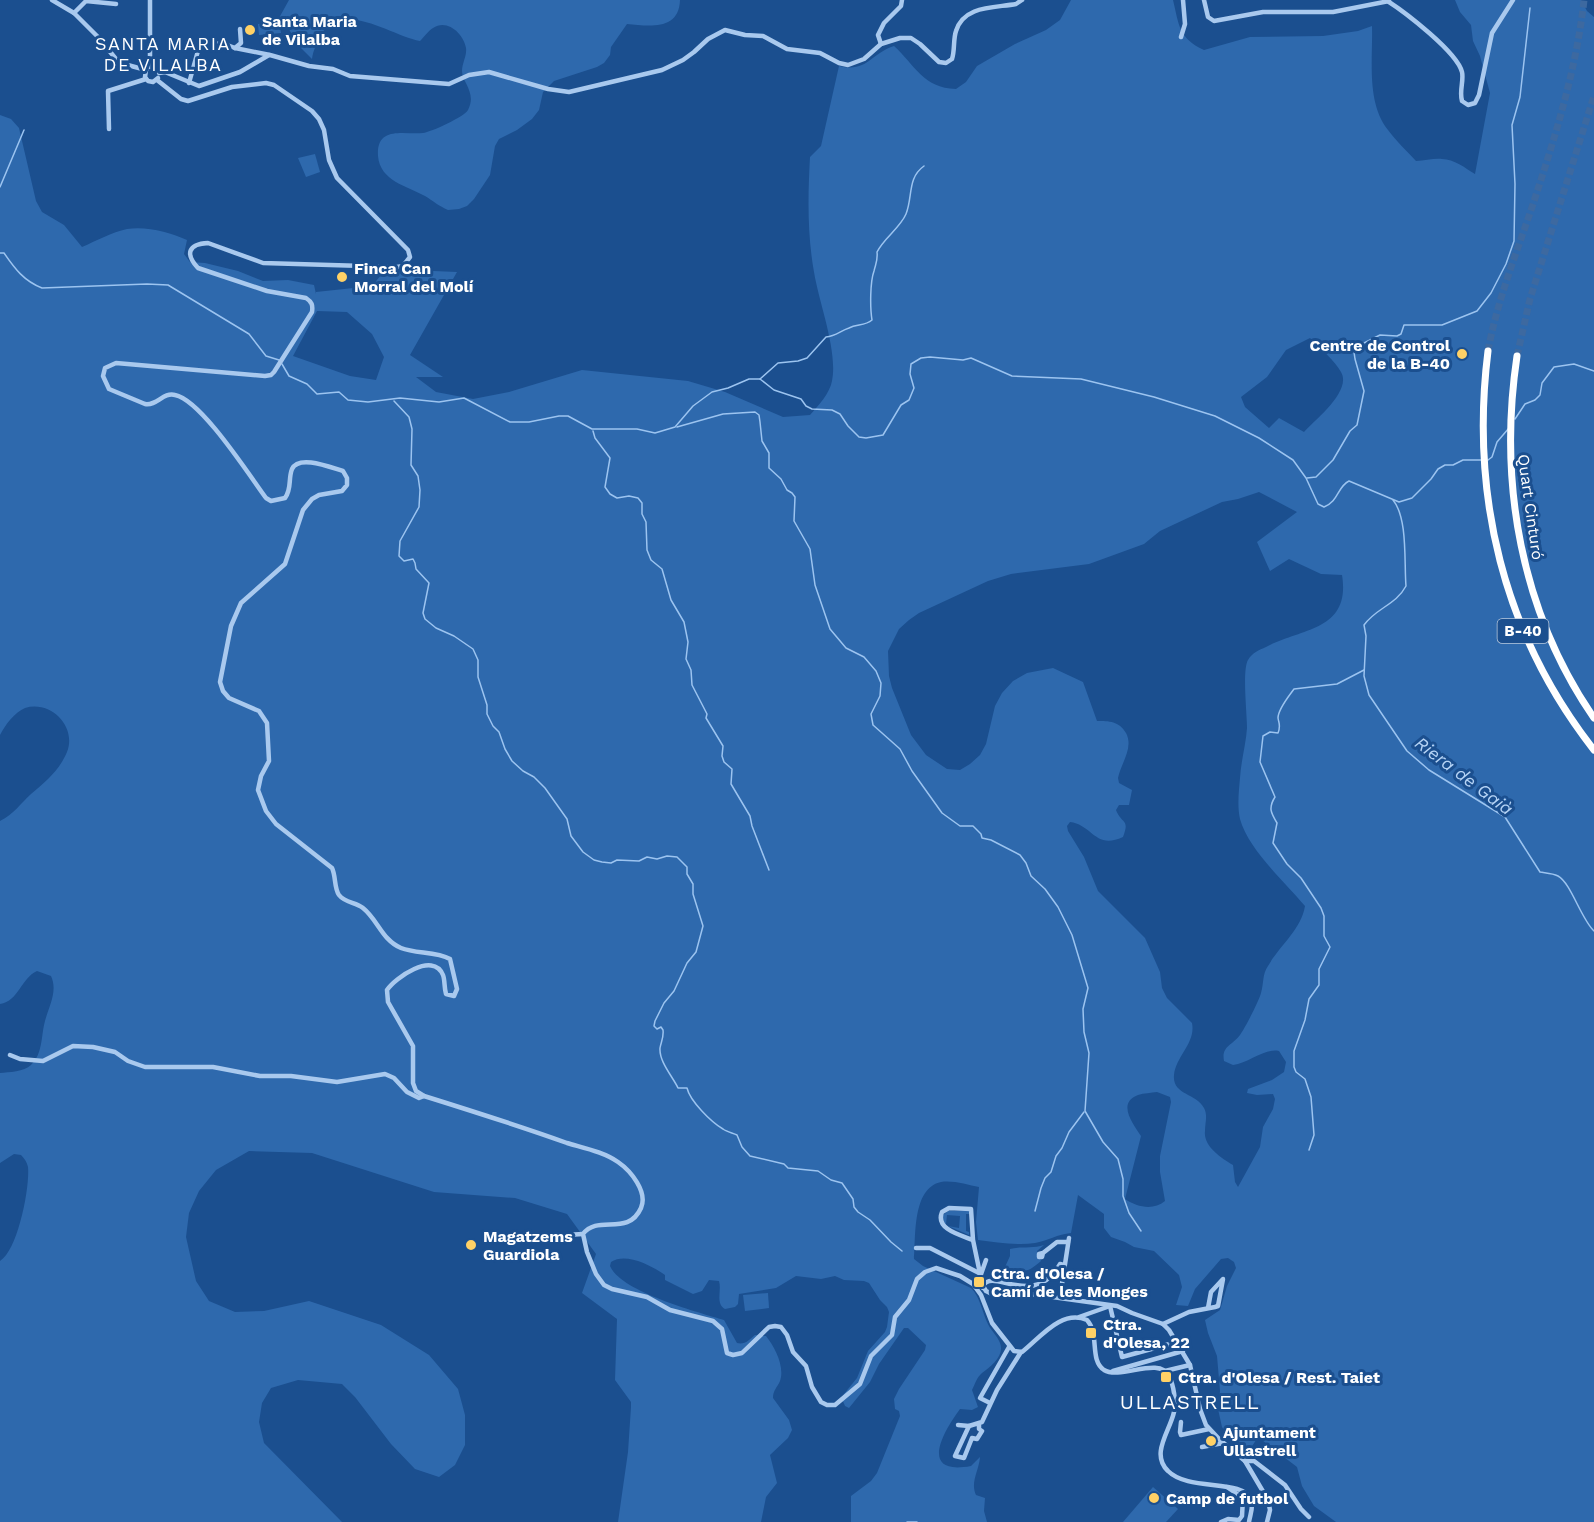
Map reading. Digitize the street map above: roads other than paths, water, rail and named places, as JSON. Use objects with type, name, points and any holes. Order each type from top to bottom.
[{"type":"highway","name":"B-40","points":[[1488,351],[1482,423],[1487,497],[1501,566],[1524,634],[1551,687],[1572,721],[1594,750]]},
{"type":"highway","name":"Quart Cinturó","points":[[1517,356],[1509,430],[1511,486],[1518,535],[1538,608],[1565,671],[1594,718]]},
{"type":"street","points":[[52,0],[74,13],[124,64],[157,69],[159,73]]},
{"type":"street","points":[[146,79],[144,75],[148,69],[150,0]]},
{"type":"street","points":[[881,44],[878,35],[884,23],[901,6],[903,0]]},
{"type":"street","points":[[189,83],[201,40],[216,44],[222,43],[350,76],[449,84],[469,75],[489,72],[548,89],[569,92],[662,70],[683,60],[708,39],[725,30],[745,35],[763,36],[787,49],[820,53],[838,63],[848,65],[864,59],[881,44],[900,38],[911,38],[939,62],[946,63],[952,59],[955,33],[961,20],[974,11],[1016,4],[1022,0]]},
{"type":"street","points":[[1182,37],[1185,24],[1183,0]]},
{"type":"street","points":[[1204,0],[1208,17],[1214,21],[1263,12],[1333,12],[1388,0],[1423,26],[1455,60],[1463,74],[1460,96],[1464,104],[1470,105],[1475,103],[1479,95],[1492,33],[1513,0]]},
{"type":"street","points":[[74,13],[86,1],[116,4]]},
{"type":"street","points":[[235,48],[241,43],[240,30]]},
{"type":"street","points":[[159,73],[165,72],[199,86],[240,72],[262,57],[270,55]]},
{"type":"street","points":[[157,80],[159,73]]},
{"type":"street","points":[[109,129],[108,91],[146,79],[153,82],[157,80]]},
{"type":"street","points":[[157,80],[181,99],[188,101],[232,87],[266,83],[274,85],[312,111],[319,119],[324,130],[329,160],[337,178],[408,249],[410,257],[408,263],[403,267],[397,267],[263,263],[208,243],[198,243],[192,247],[190,254],[198,268],[267,291],[306,298],[313,306],[312,312],[274,372],[265,376],[116,363],[105,368],[104,376],[109,389],[145,404],[150,405],[168,395],[176,395],[201,412],[266,498],[271,501],[285,498],[288,494],[292,469],[304,462],[343,471],[347,478],[347,485],[342,492],[319,495],[312,499],[303,510],[285,564],[240,603],[231,626],[220,682],[222,691],[229,698],[259,711],[267,723],[269,761],[261,776],[258,790],[270,818],[332,868],[336,875],[339,895],[344,900],[362,907],[392,943],[405,949],[445,956],[450,959],[457,989],[454,996],[446,994],[442,974],[437,968],[430,966],[416,967],[390,984],[387,990],[388,1002],[413,1046],[413,1083],[416,1091],[424,1096],[503,1119],[618,1162],[639,1184],[642,1205],[634,1219],[625,1224],[592,1226],[583,1234],[549,1236]]},
{"type":"street","points":[[10,1055],[20,1059],[43,1061],[73,1046],[83,1046],[115,1052],[145,1067],[213,1067],[260,1076],[291,1076],[337,1082],[385,1074],[394,1078],[407,1092],[419,1098],[424,1096]]},
{"type":"street","points":[[973,1240],[942,1225],[940,1220],[942,1212],[949,1208],[971,1209],[973,1240],[980,1275],[986,1291],[992,1294],[1016,1292],[1119,1307],[1163,1324],[1183,1351],[1190,1365],[1200,1409],[1209,1429],[1245,1461],[1269,1504],[1267,1522]]},
{"type":"street","points":[[583,1234],[596,1274],[604,1285],[647,1297],[670,1310],[713,1321],[722,1329],[727,1353],[736,1356],[742,1353],[763,1332],[775,1326],[784,1331],[793,1352],[806,1366],[812,1387],[821,1402],[827,1405],[835,1406],[860,1384],[871,1356],[892,1335],[897,1314],[909,1300],[917,1279],[930,1269],[940,1269],[960,1276],[973,1284],[982,1298],[992,1323],[1010,1347],[1014,1351],[1021,1352]]},
{"type":"street","points":[[1043,1253],[1057,1242],[1068,1240],[1060,1298]]},
{"type":"street","points":[[916,1248],[930,1248],[980,1275]]},
{"type":"street","points":[[980,1275],[986,1260]]},
{"type":"street","points":[[982,1298],[985,1281],[990,1279],[1034,1287],[1051,1278],[1060,1264],[1064,1265]]},
{"type":"street","points":[[1163,1324],[1189,1312],[1218,1306],[1223,1279],[1211,1292],[1208,1308]]},
{"type":"street","points":[[958,1425],[979,1424],[986,1416],[990,1403],[1021,1352],[1050,1327],[1110,1306]]},
{"type":"street","points":[[1110,1306],[1122,1357],[1177,1342]]},
{"type":"street","points":[[1079,1317],[1087,1320],[1092,1327],[1098,1363],[1103,1369],[1123,1372],[1154,1368],[1165,1371],[1190,1365]]},
{"type":"street","points":[[990,1403],[980,1398],[1010,1347]]},
{"type":"street","points":[[1110,1371],[1183,1351]]},
{"type":"street","points":[[1165,1371],[1169,1376],[1174,1394],[1175,1409],[1162,1446],[1163,1465],[1169,1473],[1186,1482],[1241,1490],[1250,1497],[1252,1503],[1250,1522]]},
{"type":"street","points":[[1181,1422],[1181,1435],[1209,1429]]},
{"type":"street","points":[[969,1426],[955,1456],[964,1458],[972,1438],[977,1439],[982,1431],[979,1429],[979,1424]]},
{"type":"street","points":[[1202,1447],[1224,1443]]},
{"type":"street","points":[[1245,1461],[1254,1461],[1285,1485],[1309,1517]]},
{"type":"street","points":[[1221,1522],[1228,1519],[1239,1520],[1242,1516],[1243,1498],[1227,1487]]},
{"type":"waterway","points":[[1307,478],[1316,477],[1333,460],[1350,431],[1357,425],[1364,391],[1355,359],[1356,347],[1380,335],[1397,336],[1401,334],[1404,325],[1442,325],[1477,311],[1491,293],[1506,264],[1514,241],[1515,184],[1512,125],[1520,97],[1530,8]]},
{"type":"waterway","points":[[0,187],[24,130]]},
{"type":"waterway","points":[[760,379],[778,363],[807,358],[826,337],[872,320],[871,288],[877,252],[906,214],[915,176],[924,166]]},
{"type":"waterway","points":[[0,253],[4,253],[25,278],[42,288],[168,285],[249,334],[266,356],[279,360]]},
{"type":"waterway","points":[[282,364],[289,376],[307,384],[317,394],[339,392],[348,400],[368,402],[400,398],[439,402],[464,398],[510,422],[529,422],[568,416],[592,429],[637,429],[655,433],[675,427],[693,406],[712,392],[749,379],[760,379],[774,390],[801,399],[806,406],[812,409],[832,410],[840,414],[859,437],[866,438],[883,435],[901,405],[909,400],[914,388],[910,374],[911,364],[921,358],[930,357],[963,360],[971,358],[1012,376],[1081,379],[1154,397],[1215,416],[1259,438],[1293,460],[1306,478],[1318,504],[1324,507],[1333,501],[1349,481],[1399,502],[1412,498],[1438,469],[1445,465],[1453,465],[1463,460],[1483,460]]},
{"type":"waterway","points":[[1515,419],[1525,404],[1540,395],[1542,383],[1554,367],[1574,364],[1594,371]]},
{"type":"waterway","points":[[394,401],[409,417],[412,429],[411,465],[418,476],[420,490],[419,507],[400,541],[399,556],[404,561],[413,559],[416,569],[429,583],[423,613],[425,619],[436,628],[454,636],[473,649],[478,660],[478,677],[487,705],[487,714],[499,732],[512,761],[545,788],[567,819],[571,836],[583,852],[594,860],[611,863],[617,860],[639,861],[647,857],[657,859],[667,856],[677,857],[687,867],[687,874],[693,884],[693,894],[703,926],[696,952],[687,963],[674,991],[664,1003],[654,1026],[657,1029],[661,1027],[663,1030],[660,1053],[678,1088],[687,1088],[692,1099],[707,1116],[718,1126],[737,1135],[742,1147],[750,1156],[784,1164],[788,1168],[818,1171],[831,1180],[842,1183],[853,1199],[854,1207],[858,1212],[870,1220],[902,1251]]},
{"type":"waterway","points":[[677,427],[723,414],[755,412],[759,415],[762,441],[769,453],[769,468],[795,497],[794,521],[810,549],[815,585],[830,629],[846,648],[864,657],[876,671],[881,683],[880,696],[871,714],[873,725],[900,749],[912,771],[942,813],[960,826],[973,826],[982,838],[991,840],[1020,855],[1031,876],[1045,889],[1058,907],[1072,935],[1088,988],[1083,1009],[1084,1032],[1089,1053],[1085,1111],[1103,1142],[1118,1159],[1123,1179],[1123,1196],[1129,1213],[1141,1231]]},
{"type":"waterway","points":[[1488,460],[1492,457],[1497,442],[1509,428]]},
{"type":"waterway","points":[[593,431],[595,438],[610,458],[605,487],[617,498],[629,496],[638,498],[642,503],[642,514],[646,522],[647,550],[651,560],[662,569],[671,600],[684,622],[688,642],[686,659],[691,670],[692,685],[707,714],[706,718],[723,746],[724,762],[732,769],[731,784],[750,816],[769,870]]},
{"type":"waterway","name":"Riera de Gaià","points":[[1393,500],[1398,508],[1403,529],[1406,586],[1397,598],[1374,614],[1364,625],[1366,636],[1364,676],[1369,695],[1407,751],[1429,770],[1505,817],[1540,872],[1556,875],[1563,880],[1594,931]]},
{"type":"waterway","points":[[1309,1150],[1314,1135],[1311,1097],[1305,1079],[1296,1072],[1294,1067],[1294,1051],[1305,1020],[1309,999],[1319,985],[1319,969],[1330,947],[1324,936],[1324,916],[1321,908],[1273,843],[1277,823],[1271,807],[1275,797],[1260,762],[1263,736],[1270,732],[1278,733],[1280,711],[1294,689],[1337,684],[1364,670]]},
{"type":"waterway","points":[[1035,1211],[1045,1178],[1051,1172],[1056,1156],[1069,1132],[1084,1112]]},
{"type":"waterway","points":[[907,1522],[917,1522]]},
{"type":"tunnel","points":[[1488,351],[1503,290],[1559,122],[1577,49],[1584,0]]},
{"type":"tunnel","points":[[1517,356],[1530,299],[1594,96]]},
{"type":"place","name":"Santa Maria de Vilalba","points":[[250,30]]},
{"type":"place","name":"Finca Can Morral del Molí","points":[[342,277]]},
{"type":"place","name":"Centre de Control de la B-40","points":[[1462,354]]},
{"type":"place","name":"Magatzems Guardiola","points":[[471,1245]]},
{"type":"place","name":"Ctra. d'Olesa / Camí de les Monges","points":[[979,1282]]},
{"type":"place","name":"Ctra. d'Olesa, 22","points":[[1091,1333]]},
{"type":"place","name":"Ctra. d'Olesa / Rest. Taiet","points":[[1166,1377]]},
{"type":"place","name":"Ajuntament Ullastrell","points":[[1211,1441]]},
{"type":"place","name":"Camp de futbol","points":[[1154,1498]]},
{"type":"district","name":"SANTA MARIA DE VILALBA","points":[[163,54]]},
{"type":"district","name":"ULLASTRELL","points":[[1190,1402]]}]
